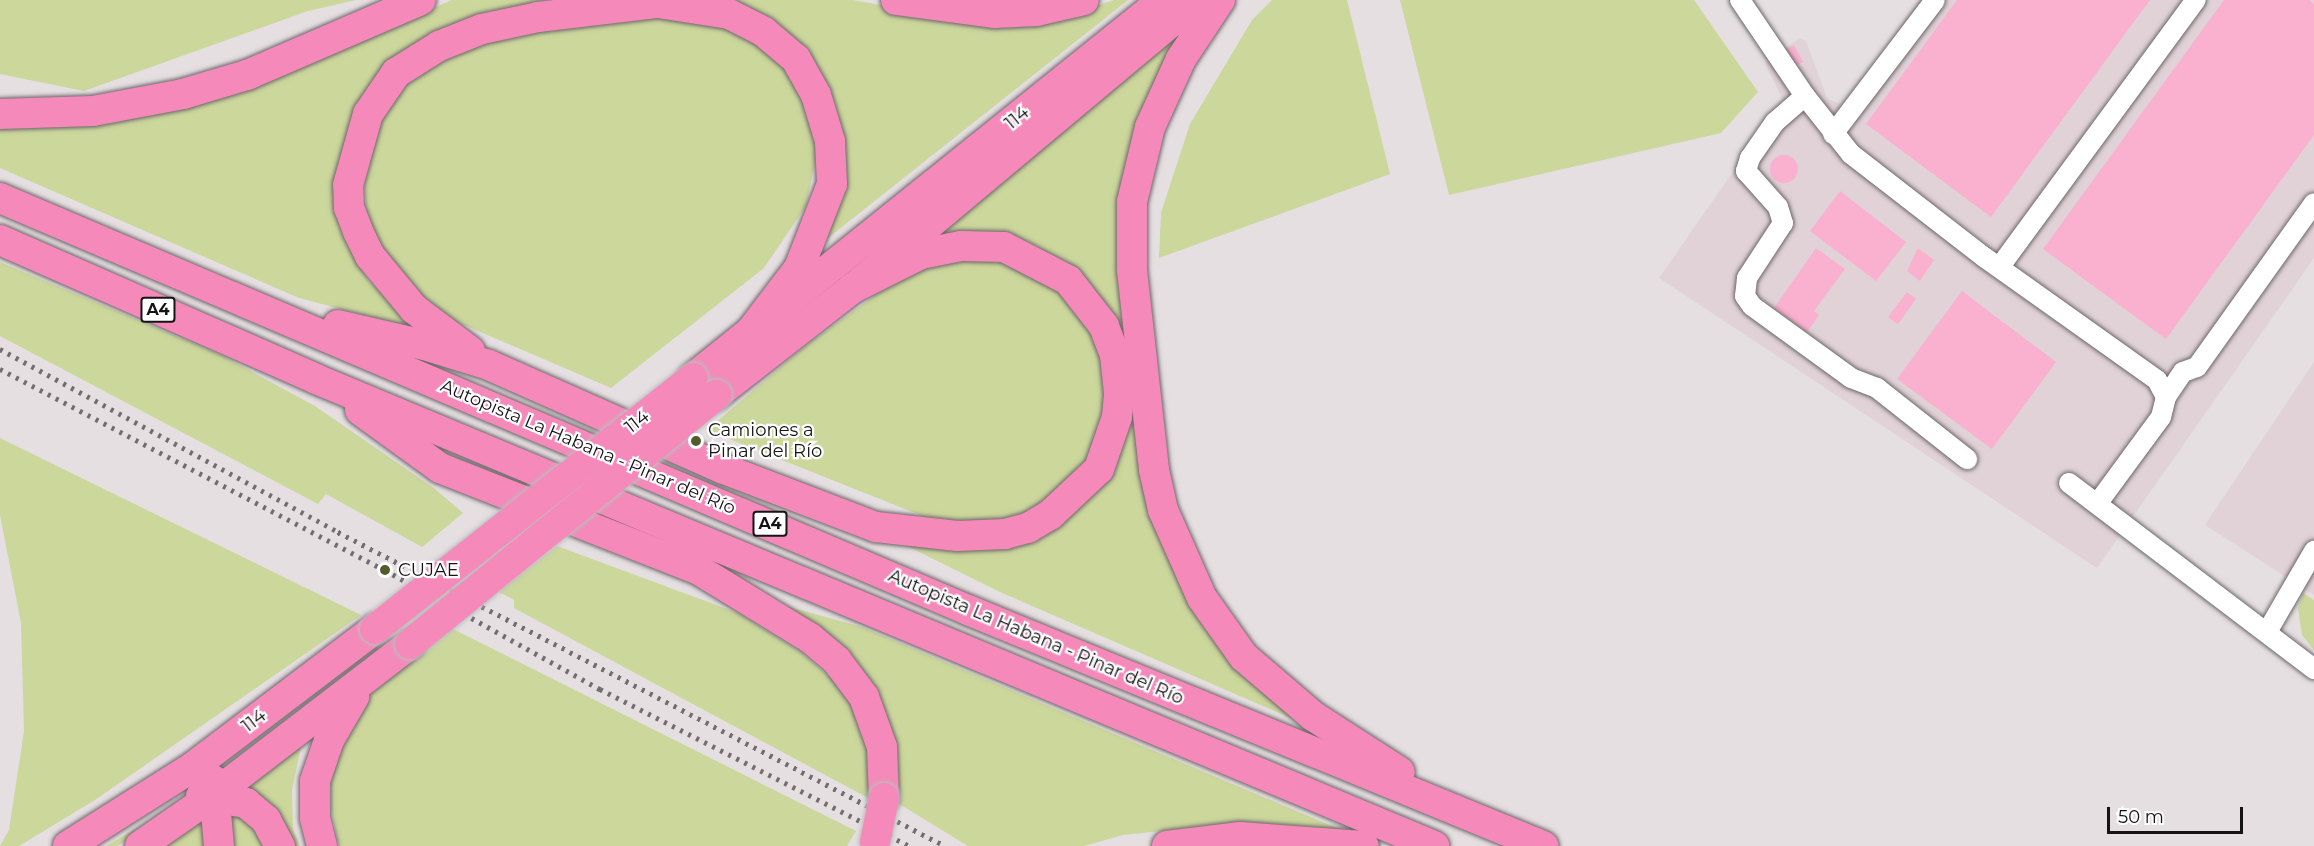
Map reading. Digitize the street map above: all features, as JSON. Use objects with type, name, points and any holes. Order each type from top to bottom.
[{"type":"highway","points":[[0,114],[93,111],[183,93],[247,75],[421,0]]},
{"type":"highway","points":[[896,0],[995,13],[1037,11],[1084,0]]},
{"type":"highway","name":"114","points":[[140,846],[212,796],[367,680],[705,387],[748,335],[1163,0]]},
{"type":"highway","name":"114","points":[[68,846],[193,767],[375,629],[705,387],[853,288],[1197,0]]},
{"type":"highway","points":[[1220,0],[1181,59],[1150,127],[1132,202],[1132,270],[1154,470],[1162,510],[1203,598],[1244,657],[1313,716],[1465,814]]},
{"type":"highway","points":[[489,365],[414,309],[370,256],[349,208],[348,184],[368,114],[396,73],[439,46],[482,29],[538,17],[630,5],[687,6],[729,14],[748,22],[796,59],[816,95],[830,141],[832,184],[799,268],[748,335]]},
{"type":"highway","name":"Autopista La Habana - Pinar del Río","points":[[0,198],[968,610],[1543,846]]},
{"type":"highway","name":"A4","points":[[0,240],[316,379],[1434,846]]},
{"type":"highway","points":[[192,280],[357,331],[424,345],[489,365],[780,492],[876,527],[958,536],[1005,534],[1028,528],[1068,501],[1099,469],[1107,453],[1119,393],[1115,356],[1104,326],[1068,280],[1004,247],[961,246],[921,254],[853,288]]},
{"type":"highway","points":[[316,379],[440,468],[699,570],[781,620],[837,661],[864,697],[882,747],[884,798],[873,844]]},
{"type":"highway","points":[[780,492],[968,610]]},
{"type":"highway","points":[[699,570],[776,572]]},
{"type":"highway","points":[[219,846],[212,796],[213,778],[221,767],[311,678]]},
{"type":"highway","points":[[322,846],[315,818],[315,781],[338,723],[367,680]]},
{"type":"highway","points":[[74,846],[179,796],[212,796],[246,803],[266,820],[280,846]]},
{"type":"highway","points":[[1167,846],[1240,837],[1364,846]]},
{"type":"street","points":[[1740,0],[1804,96],[1833,134],[1876,175],[2157,380],[2166,397]]},
{"type":"street","points":[[1833,134],[1935,0]]},
{"type":"street","points":[[2001,266],[2196,0]]},
{"type":"street","points":[[1804,96],[1775,122],[1750,158],[1746,171],[1778,207],[1783,223],[1747,278],[1745,296],[1752,306],[1851,378],[1877,388],[1967,459]]},
{"type":"street","points":[[2097,504],[2161,417],[2166,397],[2183,372],[2197,367],[2314,202]]},
{"type":"street","points":[[2069,483],[2314,669]]},
{"type":"street","points":[[2267,632],[2314,551]]},
{"type":"shaded area","points":[[1920,0],[2314,0],[2314,258],[2097,568],[1659,278],[1783,100],[1765,64],[1769,59],[1800,38],[1806,41],[1827,98],[1843,106]]},
{"type":"shaded area","points":[[2314,362],[2314,595],[2205,525]]},
{"type":"green space","points":[[0,0],[356,0],[308,11],[84,91],[0,74]]},
{"type":"green space","points":[[452,0],[610,0],[390,66],[344,232],[369,282],[432,333],[299,298],[0,168],[0,122],[312,61]]},
{"type":"green space","points":[[703,0],[853,0],[989,25],[1063,17],[1114,0],[1128,0],[808,254],[843,143],[835,103],[809,55],[765,15]]},
{"type":"green space","points":[[1272,0],[1347,0],[1390,174],[1159,258],[1161,213],[1190,124],[1252,20]]},
{"type":"green space","points":[[1400,0],[1694,0],[1758,92],[1721,133],[1449,195]]},
{"type":"green space","points":[[669,15],[716,24],[764,44],[801,88],[819,144],[806,206],[764,268],[611,388],[457,322],[404,282],[367,222],[364,167],[385,107],[419,73],[499,35]]},
{"type":"green space","points":[[1195,15],[1130,155],[1149,498],[1302,723],[1000,592],[899,542],[988,550],[1038,533],[1083,505],[1115,465],[1130,413],[1083,279],[1037,246],[983,234],[933,238]]},
{"type":"green space","points":[[957,255],[1008,261],[1050,281],[1093,335],[1105,375],[1104,429],[1088,462],[1053,501],[1003,522],[935,521],[707,430],[804,347],[914,267]]},
{"type":"green space","points":[[0,262],[221,355],[315,406],[435,489],[463,513],[422,547],[326,494],[318,504],[0,336]]},
{"type":"green space","points":[[0,438],[361,615],[95,800],[19,846],[0,846],[9,830],[24,731],[21,623],[0,515]]},
{"type":"green space","points":[[557,546],[738,613],[802,653],[834,681],[853,707],[867,739],[870,799],[514,608],[514,600],[499,592]]},
{"type":"green space","points":[[2303,593],[2314,600],[2314,650],[2302,635],[2298,608]]},
{"type":"green space","points":[[786,606],[862,627],[1339,829],[1227,824],[1123,835],[1084,846],[968,846],[896,802],[898,760],[878,694],[833,641]]},
{"type":"green space","points":[[453,629],[856,831],[847,846],[339,846],[331,809],[331,768],[350,729],[373,692]]},
{"type":"green space","points":[[302,742],[292,790],[293,829],[300,846],[288,846],[242,791]]},
{"type":"green space","points":[[181,809],[117,846],[106,846],[168,811]]},
{"type":"green space","points":[[229,810],[253,828],[263,846],[229,846]]},
{"type":"green space","points":[[202,817],[207,846],[160,846]]},
{"type":"building","points":[[1957,0],[2150,0],[1991,217],[1866,124]]},
{"type":"building","points":[[2224,0],[2309,0],[2314,4],[2314,135],[2166,339],[2043,249]]},
{"type":"building","points":[[1794,45],[1803,62],[1793,67],[1783,51]]},
{"type":"building","points":[[1784,155],[1794,159],[1798,169],[1794,179],[1784,183],[1774,179],[1770,169],[1774,159]]},
{"type":"building","points":[[1840,191],[1906,242],[1876,281],[1810,231]]},
{"type":"building","points":[[1816,248],[1845,269],[1814,311],[1819,315],[1807,332],[1774,308]]},
{"type":"building","points":[[1918,248],[1934,260],[1920,281],[1907,271]]},
{"type":"building","points":[[1962,291],[2056,362],[1992,449],[1897,379]]},
{"type":"building","points":[[1907,292],[1916,299],[1898,324],[1888,317]]},
{"type":"railway","points":[[0,349],[338,532],[945,846]]},
{"type":"railway","points":[[0,369],[385,570],[600,689],[909,846]]},
{"type":"place","name":"Camiones a Pinar del Río","points":[[696,441]]},
{"type":"place","name":"CUJAE","points":[[385,570]]}]
